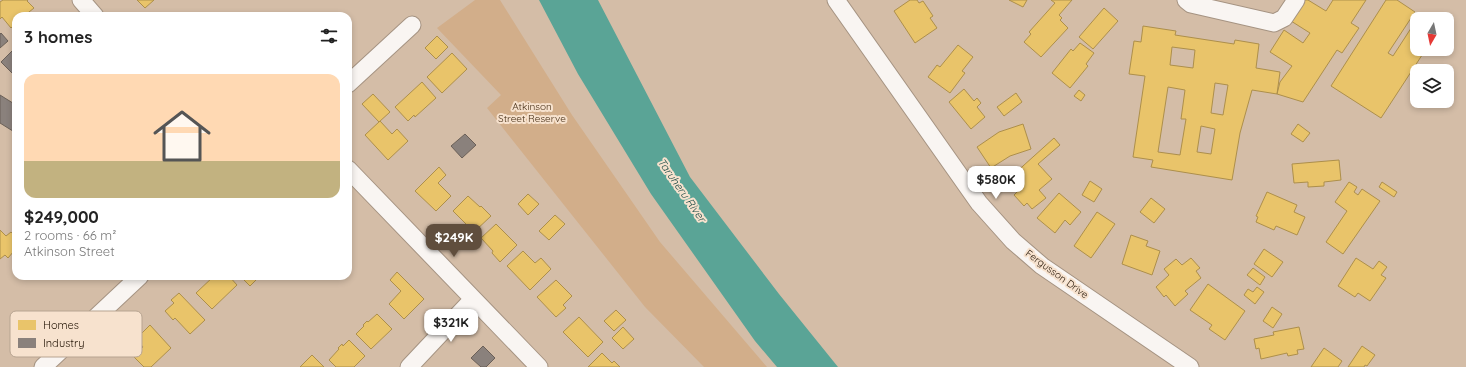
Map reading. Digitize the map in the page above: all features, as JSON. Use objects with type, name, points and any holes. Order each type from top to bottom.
[{"type":"street","points":[[81,0],[92,12]]},
{"type":"street","name":"Fergusson Drive","points":[[836,0],[979,202],[1013,241],[1042,266],[1190,367]]},
{"type":"street","points":[[1186,0],[1190,4],[1274,23],[1284,18],[1296,0]]},
{"type":"street","points":[[352,80],[412,25]]},
{"type":"street","points":[[352,173],[539,367]]},
{"type":"street","points":[[103,311],[136,280]]},
{"type":"street","points":[[409,367],[474,299]]},
{"type":"street","points":[[43,367],[54,357]]},
{"type":"green space","name":"Atkinson Street Reserve","points":[[475,0],[500,0],[572,115],[660,242],[767,367],[704,367],[645,307],[487,108],[501,95],[437,28]]},
{"type":"water","name":"Taruheru River","points":[[539,0],[598,0],[690,177],[779,294],[838,367],[777,367],[755,341],[651,194],[578,74]]},
{"type":"building: Homes","points":[[3,0],[28,0],[27,1],[34,8],[29,12],[12,12],[11,28],[2,17],[0,19],[0,2]]},
{"type":"building: Homes","points":[[137,0],[154,0],[145,8]]},
{"type":"building: Homes","points":[[910,0],[917,0],[919,3],[923,1],[933,16],[930,18],[937,28],[915,43],[894,11]]},
{"type":"building: Homes","points":[[1009,0],[1027,0],[1023,7]]},
{"type":"building: Homes","points":[[1051,0],[1072,0],[1059,15],[1062,18],[1060,20],[1068,28],[1041,57],[1024,42],[1031,34],[1029,32],[1055,3]]},
{"type":"building: Homes","points":[[1304,0],[1308,0],[1326,11],[1333,0],[1366,0],[1351,23],[1359,28],[1342,53],[1337,50],[1303,102],[1277,94],[1280,82],[1292,66],[1270,52],[1284,30],[1303,43],[1310,33],[1291,21]]},
{"type":"building: Homes","points":[[1386,0],[1397,0],[1415,12],[1410,12],[1410,20],[1388,53],[1393,56],[1410,30],[1410,56],[1421,56],[1416,64],[1410,64],[1410,74],[1381,118],[1331,86]]},
{"type":"building: Homes","points":[[1104,8],[1118,21],[1093,49],[1079,37]]},
{"type":"building: Homes","points":[[1143,26],[1176,31],[1175,35],[1234,44],[1235,40],[1259,44],[1256,68],[1280,72],[1277,94],[1252,90],[1240,133],[1232,180],[1151,167],[1153,160],[1133,157],[1145,76],[1129,74],[1134,41],[1141,42]],"holes":[[[1172,47],[1195,50],[1193,68],[1170,65]],[[1215,83],[1228,85],[1223,115],[1211,113]],[[1168,87],[1185,90],[1181,119],[1186,119],[1180,155],[1158,152]],[[1201,126],[1215,129],[1211,154],[1197,152]]]},
{"type":"building: Homes","points":[[437,36],[448,47],[436,59],[425,48]]},
{"type":"building: Homes","points":[[1080,43],[1094,53],[1086,64],[1088,66],[1070,88],[1052,73],[1071,49],[1073,51]]},
{"type":"building: Homes","points":[[958,45],[973,57],[962,71],[965,73],[950,93],[928,77],[937,65],[940,67]]},
{"type":"building: Homes","points":[[452,53],[467,69],[442,93],[427,77]]},
{"type":"building: Homes","points":[[422,82],[436,98],[415,117],[414,115],[408,121],[395,107]]},
{"type":"building: Homes","points":[[964,89],[974,101],[977,98],[981,103],[977,107],[985,117],[971,129],[949,102]]},
{"type":"building: Homes","points":[[1079,90],[1085,95],[1081,101],[1074,96]]},
{"type":"building: Homes","points":[[1016,93],[1022,102],[1004,116],[997,107]]},
{"type":"building: Homes","points":[[373,94],[390,112],[379,122],[362,104]]},
{"type":"building: Homes","points":[[380,121],[392,134],[397,129],[408,141],[388,160],[365,135]]},
{"type":"building: Homes","points":[[1023,124],[1031,149],[1010,156],[991,168],[977,147],[999,132]]},
{"type":"building: Homes","points":[[1298,124],[1310,133],[1303,142],[1291,134]]},
{"type":"building: Homes","points":[[1054,138],[1060,145],[1038,164],[1052,179],[1039,190],[1046,198],[1032,209],[1027,203],[1024,206],[1014,195],[1018,191],[1013,186],[1018,182],[1013,175]]},
{"type":"building: Homes","points":[[1339,160],[1341,180],[1324,182],[1324,186],[1308,187],[1308,182],[1294,183],[1292,164]]},
{"type":"building: Homes","points":[[439,167],[446,175],[438,183],[451,196],[436,211],[415,191]]},
{"type":"building: Homes","points":[[1090,181],[1102,189],[1094,202],[1082,195]]},
{"type":"building: Homes","points":[[1349,182],[1357,187],[1354,192],[1358,195],[1362,189],[1380,201],[1343,254],[1326,242],[1347,211],[1335,202]]},
{"type":"building: Homes","points":[[1382,182],[1397,192],[1394,197],[1379,187]]},
{"type":"building: Homes","points":[[1267,192],[1297,205],[1294,212],[1305,217],[1297,235],[1276,226],[1274,230],[1256,222],[1258,217],[1256,216]]},
{"type":"building: Homes","points":[[1059,193],[1081,212],[1070,225],[1065,220],[1055,233],[1037,218]]},
{"type":"building: Homes","points":[[528,194],[539,204],[528,215],[518,204]]},
{"type":"building: Homes","points":[[468,196],[491,216],[474,232],[453,211]]},
{"type":"building: Homes","points":[[1151,198],[1165,209],[1154,223],[1140,212]]},
{"type":"building: Homes","points":[[1097,212],[1115,224],[1091,258],[1074,246]]},
{"type":"building: Homes","points":[[555,215],[565,224],[549,240],[539,231]]},
{"type":"building: Homes","points":[[496,224],[517,245],[500,262],[492,253],[493,251],[481,238]]},
{"type":"building: Homes","points":[[0,230],[6,236],[11,232],[12,253],[8,258],[5,255],[0,259]]},
{"type":"building: Homes","points":[[1131,235],[1148,241],[1146,246],[1160,251],[1152,275],[1122,264]]},
{"type":"building: Homes","points":[[1264,249],[1283,262],[1272,277],[1254,264]]},
{"type":"building: Homes","points":[[523,251],[535,263],[541,258],[551,269],[530,290],[507,266]]},
{"type":"building: Homes","points":[[1191,258],[1200,268],[1196,271],[1201,278],[1185,291],[1188,294],[1175,306],[1166,295],[1164,297],[1156,287],[1169,275],[1164,269],[1176,259],[1182,265]]},
{"type":"building: Homes","points":[[1356,258],[1373,269],[1379,261],[1387,267],[1381,275],[1386,278],[1370,301],[1358,293],[1355,297],[1338,286]]},
{"type":"building: Homes","points":[[1253,268],[1265,277],[1260,285],[1247,275]]},
{"type":"building: Homes","points":[[397,272],[424,299],[404,319],[389,304],[401,291],[390,280]]},
{"type":"building: Homes","points":[[210,280],[233,280],[237,285],[212,309],[196,293]]},
{"type":"building: Homes","points":[[244,280],[256,280],[250,286]]},
{"type":"building: Homes","points":[[556,280],[572,296],[563,305],[566,308],[556,317],[537,297]]},
{"type":"building: Homes","points":[[1208,284],[1245,311],[1225,340],[1209,329],[1212,325],[1190,310]]},
{"type":"building: Homes","points":[[1257,287],[1264,292],[1255,304],[1244,295],[1248,289],[1253,292]]},
{"type":"building: Homes","points":[[179,293],[205,320],[190,334],[175,318],[173,320],[165,311],[174,303],[171,300]]},
{"type":"building: Homes","points":[[1272,307],[1282,314],[1273,328],[1263,321]]},
{"type":"building: Homes","points":[[616,310],[626,320],[614,331],[604,321]]},
{"type":"building: Homes","points":[[377,314],[392,329],[371,349],[356,334],[367,321],[368,322]]},
{"type":"building: Homes","points":[[579,317],[603,342],[588,357],[563,332]]},
{"type":"building: Homes","points":[[150,325],[171,348],[151,367],[144,367],[134,357],[142,357],[142,333]]},
{"type":"building: Homes","points":[[623,327],[634,339],[623,349],[612,338]]},
{"type":"building: Homes","points":[[1299,327],[1304,349],[1297,350],[1298,354],[1288,356],[1287,353],[1261,359],[1259,348],[1256,349],[1254,339],[1274,335],[1273,332]]},
{"type":"building: Homes","points":[[349,340],[365,356],[354,367],[336,367],[329,360],[342,344],[343,346]]},
{"type":"building: Homes","points":[[1362,346],[1375,355],[1367,366],[1348,367]]},
{"type":"building: Homes","points":[[1324,348],[1342,361],[1338,367],[1311,367]]},
{"type":"building: Homes","points":[[602,353],[612,363],[614,361],[620,367],[588,367]]},
{"type":"building: Homes","points":[[312,355],[324,367],[300,367]]},
{"type":"building: Industry","points":[[1,33],[8,41],[0,48],[0,34]]},
{"type":"building: Industry","points":[[12,51],[12,73],[1,62]]},
{"type":"building: Industry","points":[[0,95],[12,102],[12,130],[0,123]]},
{"type":"building: Industry","points":[[465,134],[476,145],[462,158],[451,146]]},
{"type":"building: Industry","points":[[483,346],[495,358],[486,367],[481,367],[471,358]]}]
